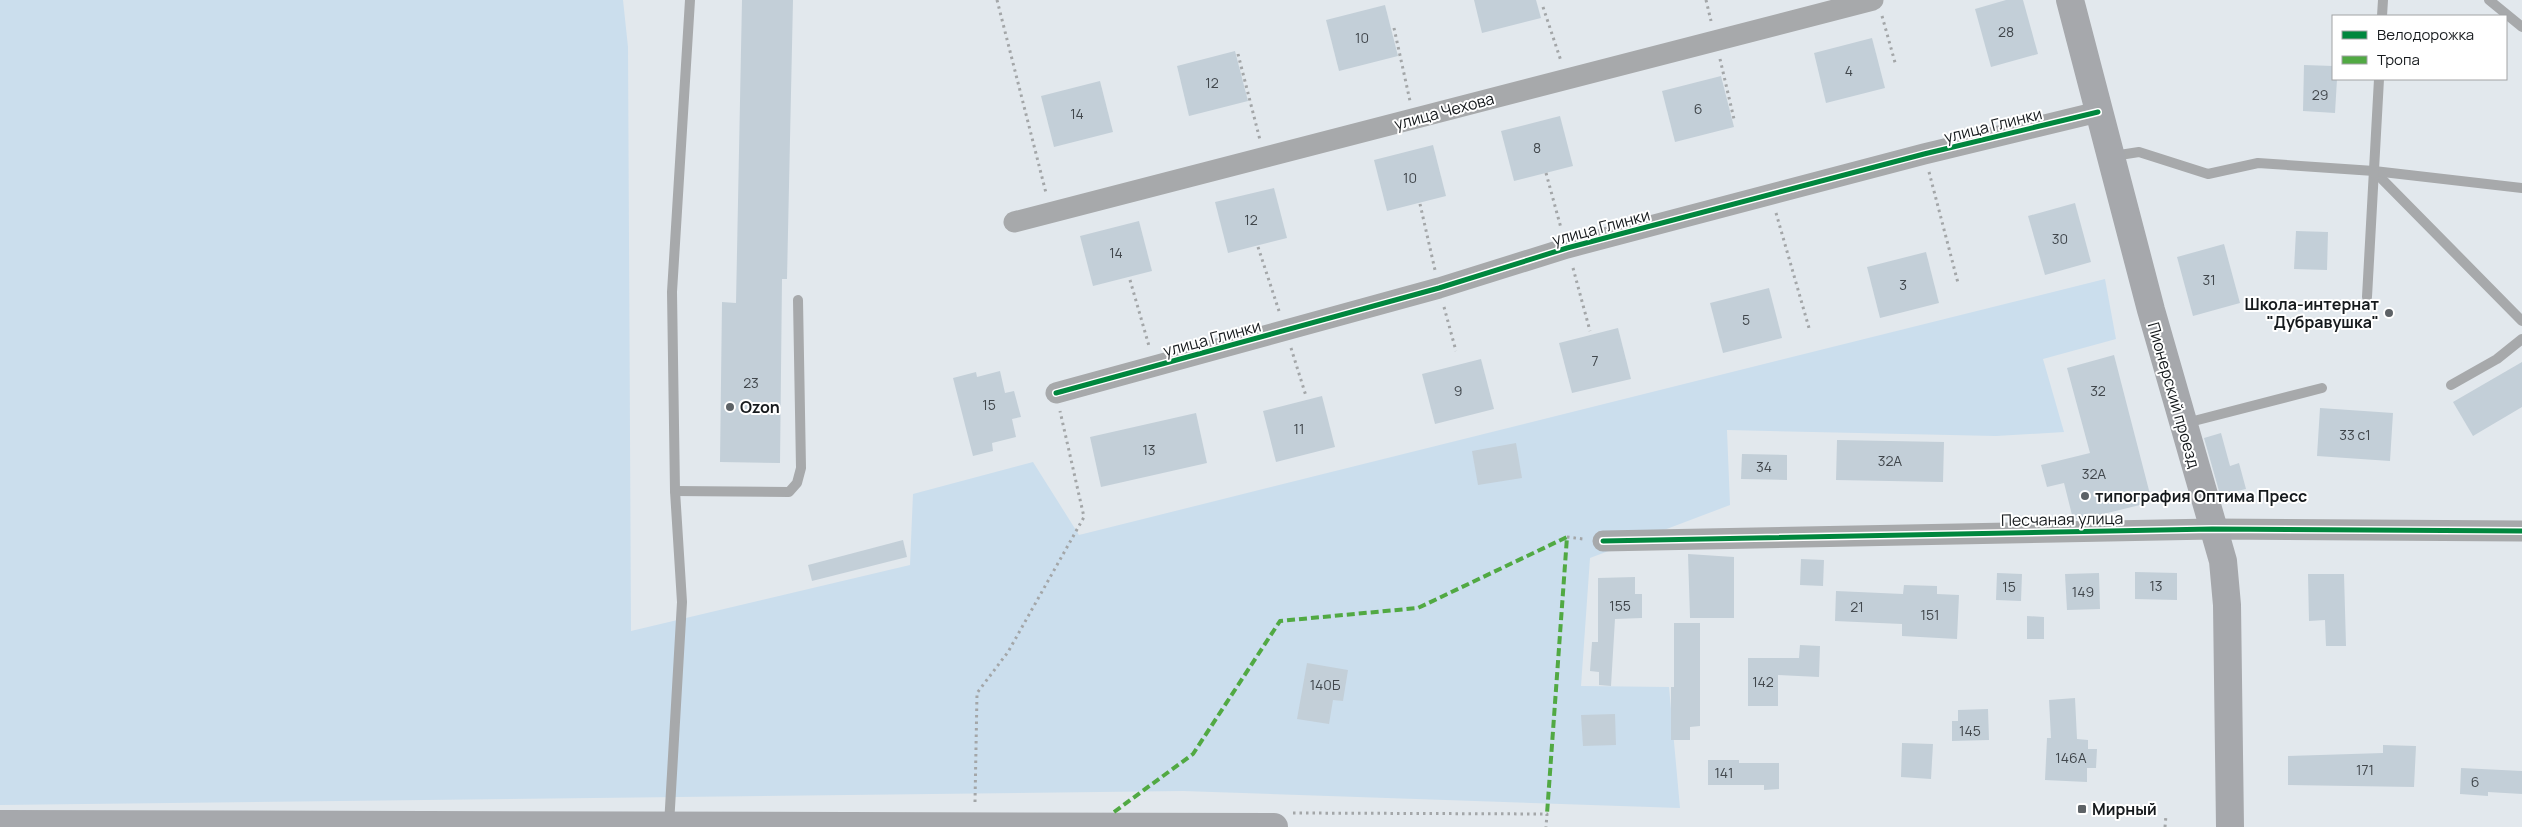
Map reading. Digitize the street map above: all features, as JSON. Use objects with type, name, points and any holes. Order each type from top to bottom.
[{"type":"main road","name":"Пионерский проезд","points":[[2070,0],[2098,112],[2182,424],[2223,561],[2227,605],[2230,827]]},
{"type":"main road","points":[[0,824],[1274,827]]},
{"type":"street","name":"улица Чехова","points":[[1014,222],[1567,79],[1877,5]]},
{"type":"street","name":"улица Глинки","points":[[1056,393],[1440,288],[1567,248],[1924,154],[2098,112]]},
{"type":"street","name":"Песчаная улица","points":[[1603,541],[2212,529],[2522,531]]},
{"type":"lane","points":[[669,826],[682,602],[675,491],[672,292],[690,0]]},
{"type":"lane","points":[[2382,15],[2383,0]]},
{"type":"lane","points":[[2489,0],[2522,27]]},
{"type":"lane","points":[[2367,297],[2379,80]]},
{"type":"lane","points":[[2110,156],[2139,152],[2208,174],[2258,163],[2374,171],[2522,188]]},
{"type":"lane","points":[[2374,171],[2522,321]]},
{"type":"lane","points":[[675,491],[789,492],[798,483],[801,468],[798,300]]},
{"type":"lane","points":[[2451,385],[2497,358],[2522,339]]},
{"type":"lane","points":[[2182,424],[2322,388]]},
{"type":"path","points":[[997,0],[1051,212]]},
{"type":"path","points":[[1877,5],[1896,66]]},
{"type":"path","points":[[1544,7],[1567,79]]},
{"type":"path","points":[[1394,28],[1414,118]]},
{"type":"path","points":[[1238,54],[1264,157]]},
{"type":"path","points":[[1924,154],[1958,283]]},
{"type":"path","points":[[1546,174],[1590,331]]},
{"type":"path","points":[[1770,194],[1809,328]]},
{"type":"path","points":[[1130,280],[1155,367]]},
{"type":"path","points":[[975,810],[977,693],[1008,652],[1084,517],[1056,393]]},
{"type":"path","points":[[1546,827],[1547,814]]},
{"type":"path","points":[[2165,827],[2166,815]]},
{"type":"shaded area","points":[[0,0],[623,0],[628,47],[631,631],[910,565],[913,494],[1033,462],[1079,535],[2105,279],[2116,339],[2043,359],[2064,432],[1996,436],[1727,430],[1730,505],[1590,558],[1581,686],[1669,687],[1680,808],[1183,791],[0,805]]},
{"type":"building","points":[[742,0],[793,0],[787,279],[782,279],[780,463],[720,462],[722,302],[736,303]]},
{"type":"building","points":[[1474,0],[1536,0],[1541,18],[1482,33]]},
{"type":"building","points":[[2006,0],[2023,0],[2038,54],[1991,67],[1975,9]]},
{"type":"building","points":[[1385,5],[1398,56],[1339,71],[1326,20]]},
{"type":"building","points":[[1872,38],[1885,88],[1826,103],[1814,53]]},
{"type":"building","points":[[1235,51],[1248,101],[1189,116],[1177,66]]},
{"type":"building","points":[[2304,65],[2332,66],[2332,80],[2337,80],[2335,113],[2303,111]]},
{"type":"building","points":[[1721,76],[1734,127],[1675,142],[1662,91]]},
{"type":"building","points":[[1100,81],[1113,132],[1054,147],[1041,96]]},
{"type":"building","points":[[1560,116],[1573,166],[1514,181],[1501,131]]},
{"type":"building","points":[[1433,145],[1446,196],[1387,211],[1374,160]]},
{"type":"building","points":[[1274,188],[1287,238],[1228,253],[1215,202]]},
{"type":"building","points":[[2075,203],[2091,262],[2045,275],[2028,216]]},
{"type":"building","points":[[1139,221],[1152,271],[1093,286],[1080,236]]},
{"type":"building","points":[[2296,231],[2328,232],[2327,270],[2294,269]]},
{"type":"building","points":[[2224,244],[2240,303],[2193,316],[2177,257]]},
{"type":"building","points":[[1926,252],[1939,303],[1880,318],[1867,267]]},
{"type":"building","points":[[1769,288],[1782,338],[1723,353],[1710,303]]},
{"type":"building","points":[[1618,328],[1631,379],[1572,393],[1559,343]]},
{"type":"building","points":[[2114,355],[2152,502],[2083,519],[2073,519],[2064,483],[2047,487],[2041,465],[2090,453],[2067,368]]},
{"type":"building","points":[[1481,359],[1494,409],[1435,424],[1422,374]]},
{"type":"building","points":[[2522,362],[2522,407],[2473,436],[2453,402]]},
{"type":"building","points":[[1000,371],[1005,393],[1014,391],[1021,417],[1012,419],[1016,437],[992,443],[993,451],[973,456],[953,378],[976,372],[977,377]]},
{"type":"building","points":[[1322,396],[1335,447],[1276,462],[1263,411]]},
{"type":"building","points":[[2320,408],[2393,413],[2390,461],[2317,456]]},
{"type":"building","points":[[1196,413],[1207,463],[1101,487],[1090,437]]},
{"type":"building","points":[[2221,433],[2230,466],[2239,463],[2246,489],[2224,494],[2219,491],[2204,438]]},
{"type":"building","points":[[1837,440],[1944,442],[1943,482],[1836,480]]},
{"type":"building","points":[[1516,443],[1522,478],[1478,485],[1472,451]]},
{"type":"building","points":[[1742,454],[1787,455],[1787,480],[1741,479]]},
{"type":"building","points":[[903,540],[907,557],[812,581],[808,565]]},
{"type":"building","points":[[1688,554],[1734,557],[1734,618],[1690,618]]},
{"type":"building","points":[[1801,559],[1824,560],[1823,586],[1800,585]]},
{"type":"building","points":[[2135,572],[2177,573],[2177,600],[2135,599]]},
{"type":"building","points":[[1997,573],[2022,574],[2021,601],[1996,600]]},
{"type":"building","points":[[2099,573],[2100,609],[2067,610],[2065,574]]},
{"type":"building","points":[[2308,574],[2344,574],[2346,646],[2326,646],[2325,620],[2309,621]]},
{"type":"building","points":[[1635,577],[1635,594],[1642,594],[1642,618],[1615,619],[1611,686],[1599,685],[1599,672],[1590,671],[1592,642],[1598,642],[1598,578]]},
{"type":"building","points":[[1904,585],[1937,586],[1937,594],[1959,595],[1957,639],[1902,636],[1902,624],[1835,621],[1836,591],[1903,594]]},
{"type":"building","points":[[2027,616],[2044,617],[2044,639],[2027,639]]},
{"type":"building","points":[[1674,623],[1700,623],[1700,726],[1690,727],[1690,740],[1671,740],[1671,687],[1674,687]]},
{"type":"building","points":[[1800,645],[1820,646],[1819,677],[1778,675],[1778,706],[1748,706],[1748,658],[1799,658]]},
{"type":"building","points":[[1307,663],[1348,670],[1343,701],[1333,700],[1329,724],[1297,719]]},
{"type":"building","points":[[2075,698],[2077,739],[2088,740],[2088,749],[2097,749],[2096,768],[2087,768],[2087,782],[2045,780],[2047,738],[2051,738],[2049,700]]},
{"type":"building","points":[[1988,709],[1989,740],[1952,741],[1952,721],[1958,721],[1958,710]]},
{"type":"building","points":[[1615,714],[1616,745],[1583,746],[1581,715]]},
{"type":"building","points":[[1902,743],[1933,744],[1931,779],[1901,777]]},
{"type":"building","points":[[2383,745],[2416,746],[2414,787],[2288,785],[2288,756],[2383,753]]},
{"type":"building","points":[[1708,760],[1739,760],[1739,763],[1779,763],[1779,789],[1764,790],[1764,785],[1708,785]]},
{"type":"building","points":[[2461,768],[2522,771],[2522,794],[2488,792],[2488,796],[2460,794]]},
{"type":"marked path","points":[[1114,812],[1193,754],[1280,621],[1418,608],[1567,537],[1547,814]]},
{"type":"cycle path","points":[[1056,393],[1439,288],[1567,248],[1924,154],[2098,112]]},
{"type":"cycle path","points":[[1603,541],[2212,529],[2522,531]]},
{"type":"place","name":"Школа-интернат \"Дубравушка\"","points":[[2389,313]]},
{"type":"place","name":"Ozon","points":[[730,407]]},
{"type":"place","name":"типография Оптима Пресс","points":[[2085,496]]},
{"type":"place","name":"Мирный","points":[[2082,809]]}]
